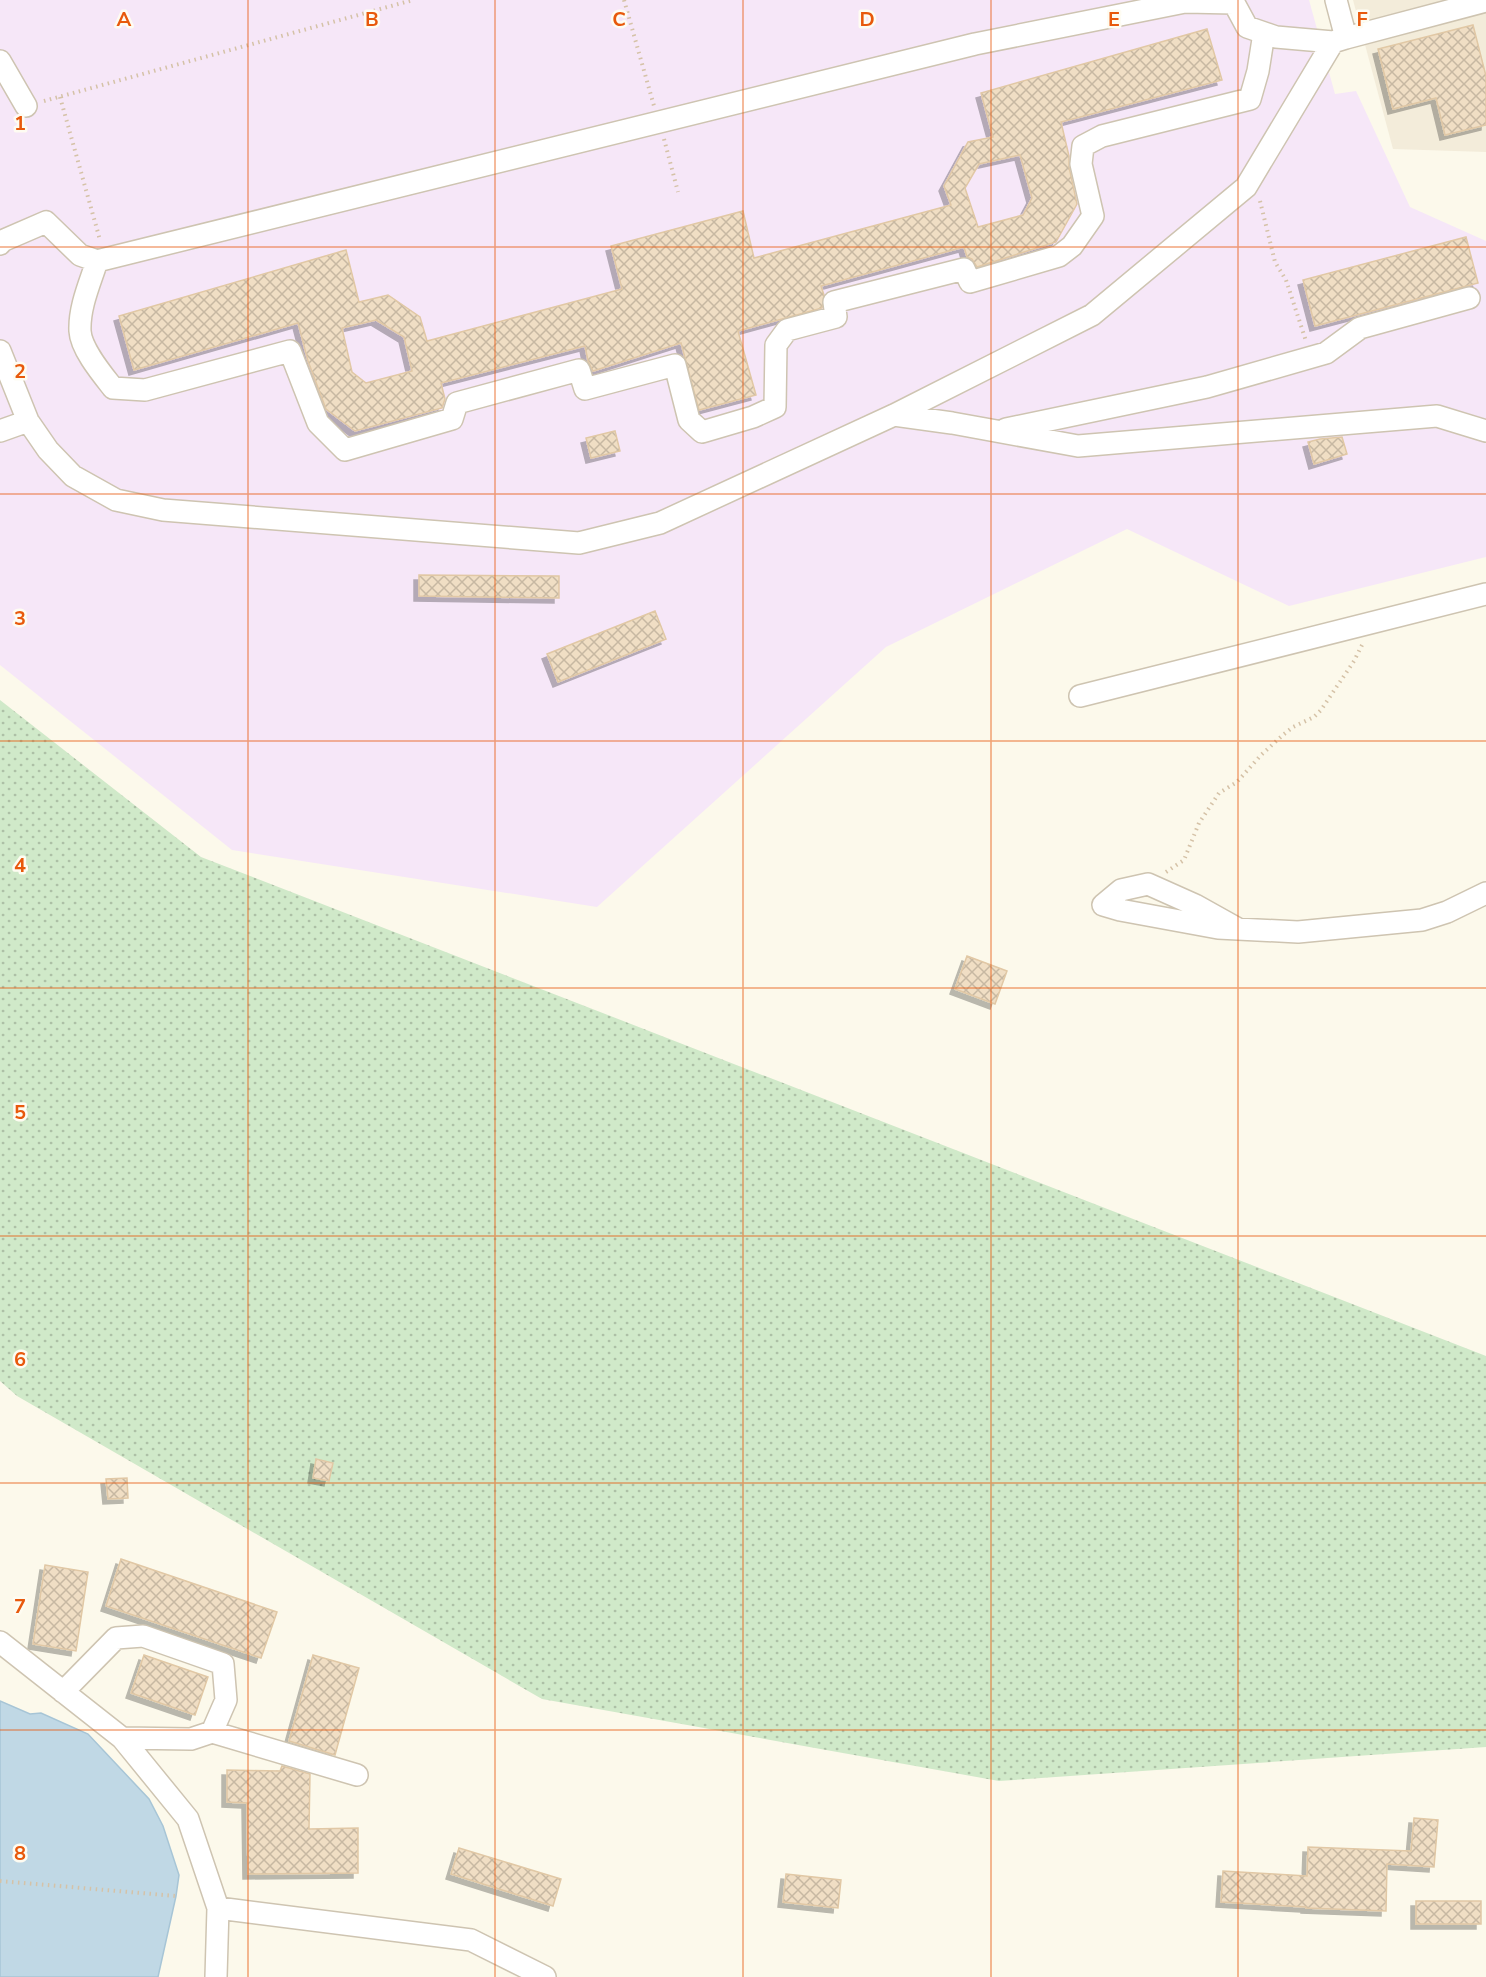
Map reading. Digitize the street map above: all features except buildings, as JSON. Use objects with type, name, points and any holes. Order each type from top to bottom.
[{"type":"street","points":[[0,351],[28,421],[48,450],[73,476],[116,500],[163,510],[579,543],[660,523],[894,415],[1092,315],[1246,188],[1340,40],[1336,0]]},
{"type":"street","points":[[0,244],[2,241],[46,222],[80,255],[101,260],[975,44],[1185,2],[1234,3],[1247,27],[1276,37],[1340,40],[1486,3]]},
{"type":"street","points":[[101,260],[83,303],[80,332],[93,362],[113,388],[145,390],[290,351],[318,423],[345,450],[452,419],[458,404],[579,370],[585,389],[675,365],[689,420],[702,432],[753,417],[775,407],[776,345],[787,330],[836,317],[834,302],[964,269],[970,282],[1059,256],[1072,246],[1093,216],[1082,164],[1083,146],[1102,136],[1250,99],[1258,71],[1264,33]]},
{"type":"street","points":[[0,60],[26,106]]},
{"type":"street","points":[[997,431],[1207,387],[1326,352],[1360,328],[1469,298]]},
{"type":"street","points":[[894,415],[1078,446],[1437,416],[1486,431]]},
{"type":"street","points":[[0,431],[28,421]]},
{"type":"street","points":[[1080,696],[1486,594]]},
{"type":"street","points":[[1238,929],[1195,905],[1148,884],[1121,890],[1103,904],[1120,910],[1218,928],[1238,929],[1298,932],[1422,920],[1447,912],[1486,893]]},
{"type":"street","points":[[63,1692],[116,1638],[143,1636],[223,1664],[226,1700],[212,1732]]},
{"type":"street","points":[[0,1642],[122,1738],[188,1819],[218,1908],[216,1977]]},
{"type":"street","points":[[122,1738],[191,1739],[212,1732],[357,1775]]},
{"type":"street","points":[[218,1908],[471,1940],[545,1977]]},
{"type":"path","points":[[26,106],[413,0]]},
{"type":"path","points":[[624,0],[635,40]]},
{"type":"path","points":[[60,97],[101,260]]},
{"type":"path","points":[[1248,183],[1259,198],[1275,262],[1286,280],[1308,347],[1326,352]]},
{"type":"path","points":[[1148,884],[1184,860],[1199,823],[1219,793],[1237,782],[1283,735],[1322,710],[1354,661],[1367,635],[1366,625]]},
{"type":"path","points":[[0,1881],[176,1896]]},
{"type":"shaded area","points":[[0,0],[1309,0],[1335,94],[1356,91],[1410,207],[1486,241],[1486,557],[1289,606],[1127,529],[886,647],[597,907],[232,850],[0,665]]},
{"type":"shaded area","points":[[1353,0],[1486,0],[1486,152],[1393,149]]},
{"type":"green space","points":[[0,700],[201,857],[1486,1356],[1486,1747],[999,1781],[542,1699],[17,1396],[0,1381]]},
{"type":"water","points":[[0,1701],[30,1714],[41,1713],[88,1734],[149,1799],[163,1826],[179,1875],[158,1977],[0,1977]]}]
